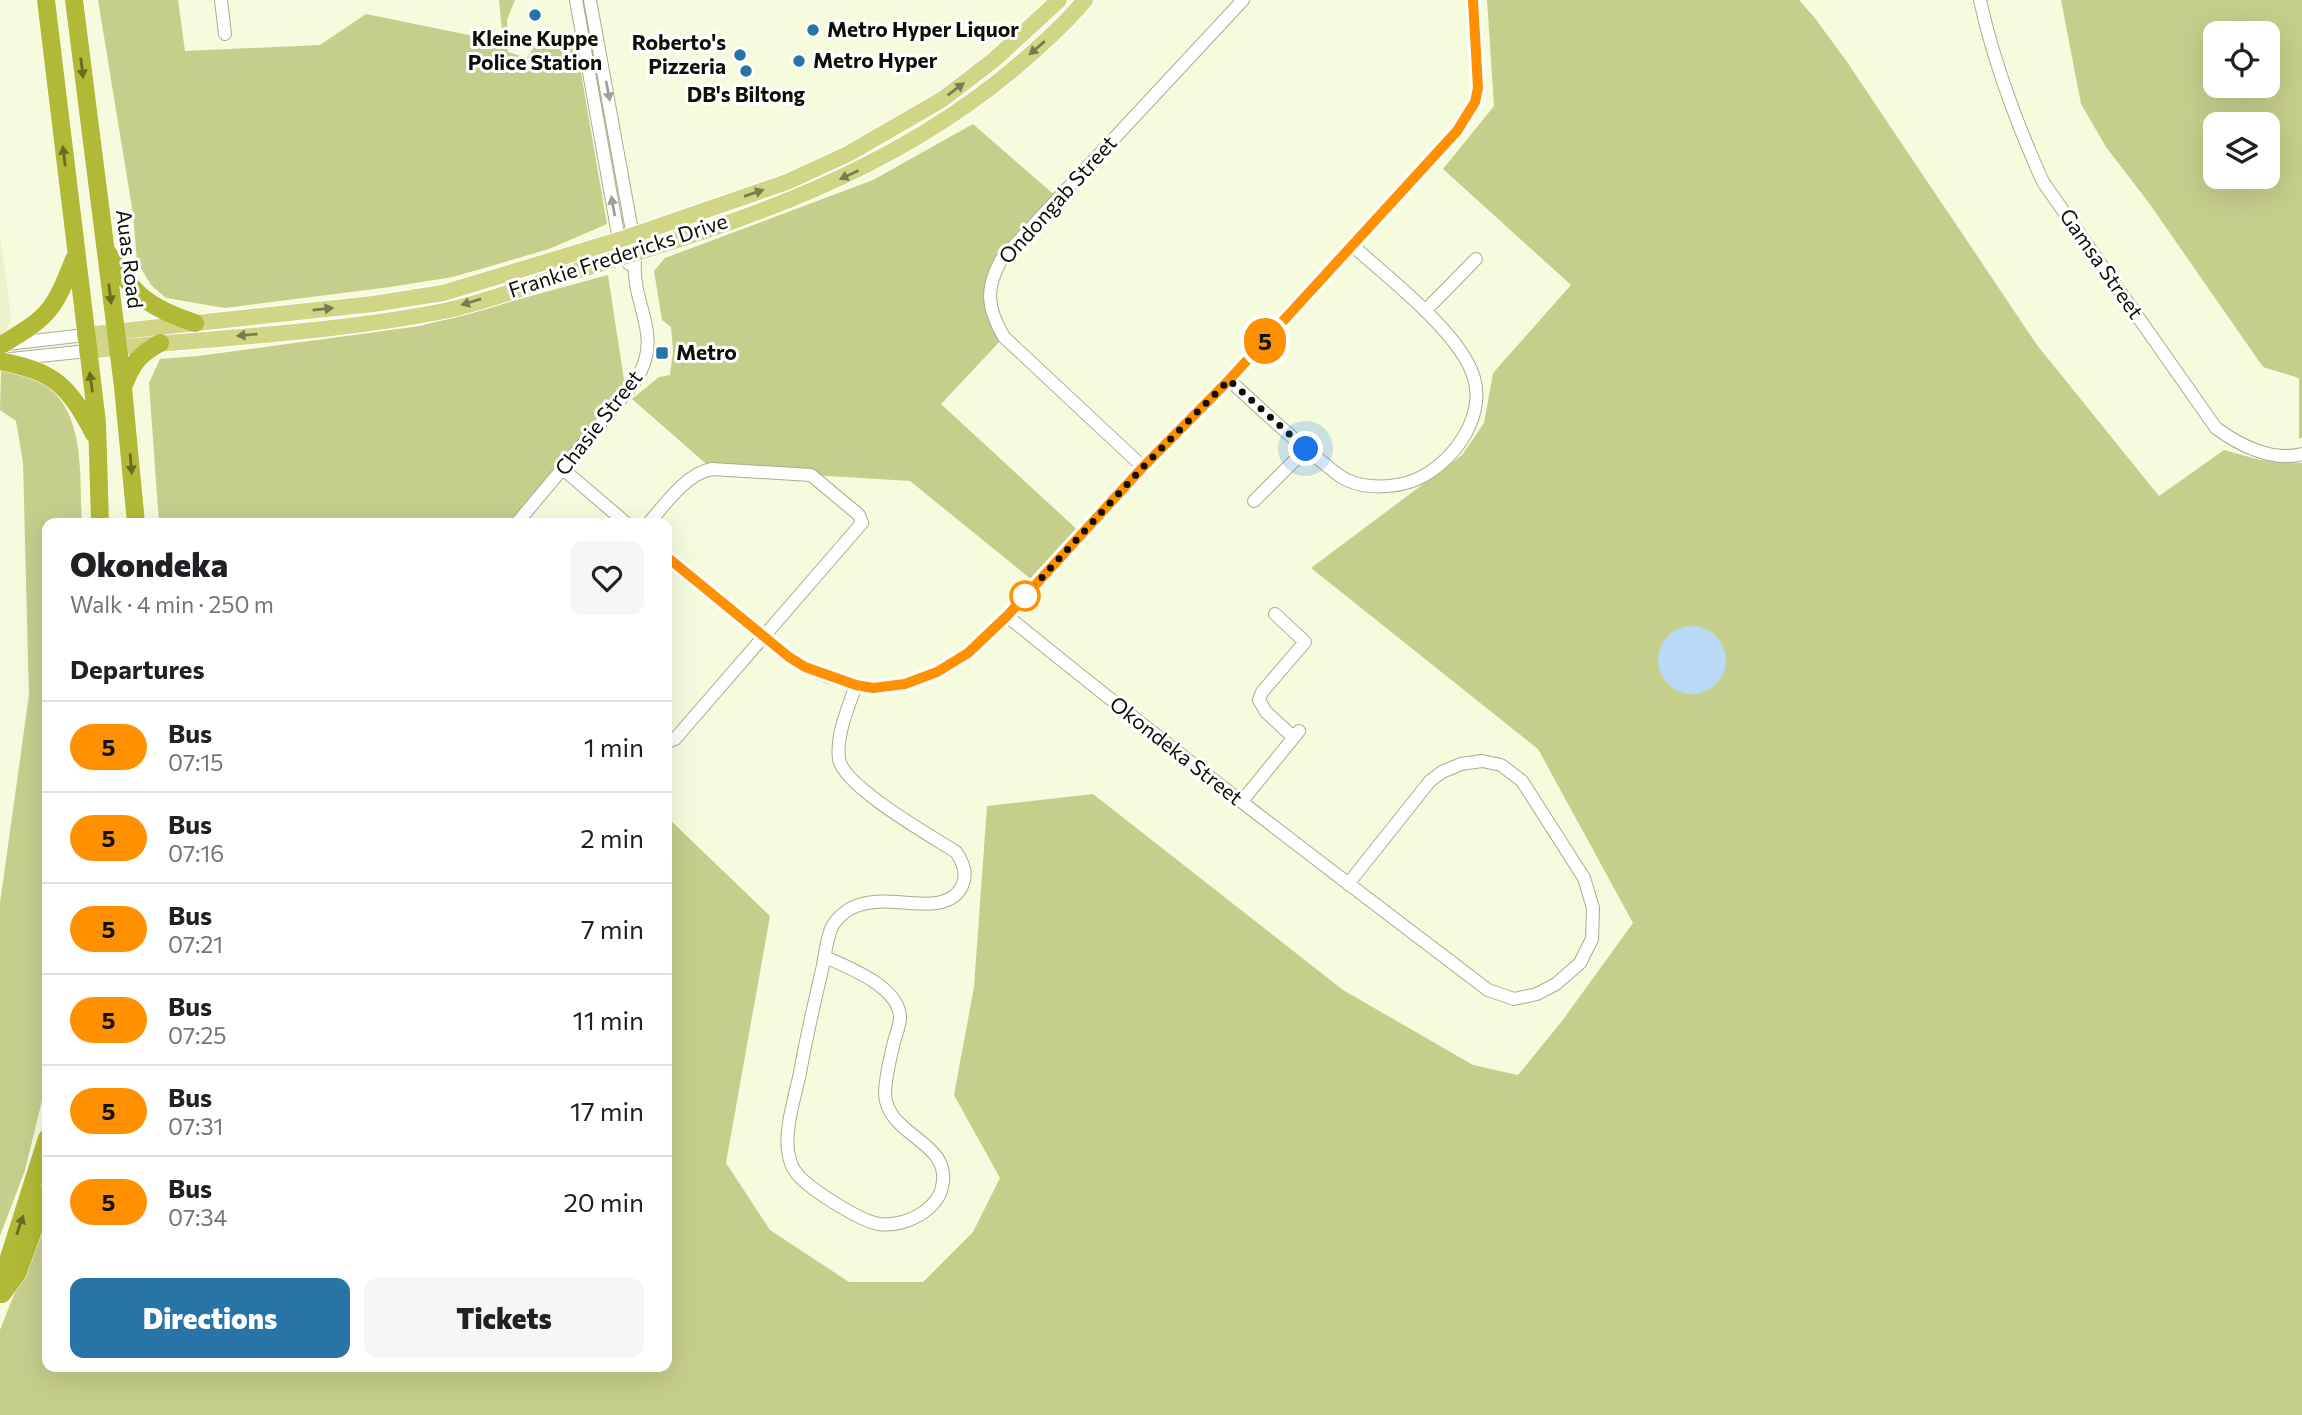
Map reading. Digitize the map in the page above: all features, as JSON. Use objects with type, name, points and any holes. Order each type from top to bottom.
[{"type":"highway","points":[[46,0],[97,440],[100,518]]},
{"type":"highway","name":"Auas Road","points":[[74,0],[123,387],[136,518]]},
{"type":"highway","points":[[104,247],[146,302],[164,313],[195,323]]},
{"type":"highway","points":[[75,254],[54,306],[1,353],[58,383],[79,406],[97,440]]},
{"type":"highway","points":[[123,387],[133,364],[142,353],[160,343]]},
{"type":"highway","points":[[2,1294],[5,1270],[42,1154]]},
{"type":"highway","points":[[2,1294],[18,1274],[42,1207]]},
{"type":"main road","name":"Frankie Fredericks Drive","points":[[86,343],[116,340],[195,323],[373,304],[443,293],[626,238],[787,182],[848,155],[943,99],[995,59],[1059,0]]},
{"type":"main road","name":"Frankie Fredericks Drive","points":[[116,340],[160,343],[365,324],[446,310],[631,260],[794,199],[854,173],[887,155],[965,108],[1048,38],[1085,0]]},
{"type":"street","points":[[221,0],[225,34]]},
{"type":"street","name":"Chasie Street","points":[[521,518],[635,383],[648,356],[648,330],[576,0]]},
{"type":"street","name":"Chasie Street","points":[[590,0],[626,238]]},
{"type":"street","name":"Ondongab Street","points":[[1143,467],[1004,337],[991,309],[990,284],[1001,260],[1243,0]]},
{"type":"street","points":[[672,561],[805,667],[856,685],[873,688],[905,684],[937,672],[968,653],[1007,616],[1143,467],[1229,380],[1469,115],[1478,88],[1473,0]]},
{"type":"street","name":"Gamsa Street","points":[[1980,0],[1991,50],[2043,182],[2216,428],[2237,444],[2267,453],[2302,454]]},
{"type":"street","points":[[1229,380],[1306,449],[1346,480],[1363,485],[1388,486],[1414,480],[1434,468],[1456,447],[1475,412],[1475,379],[1463,352],[1353,246]]},
{"type":"street","points":[[1424,312],[1476,259]]},
{"type":"street","points":[[1,353],[86,343]]},
{"type":"street","points":[[1254,500],[1306,449]]},
{"type":"street","points":[[653,518],[690,477],[699,471],[712,469],[811,475],[859,515],[862,523],[672,741]]},
{"type":"street","points":[[564,470],[620,518]]},
{"type":"street","points":[[1242,801],[1296,734],[1266,712],[1259,700],[1262,692],[1310,646],[1275,614]]},
{"type":"street","name":"Okondeka Street","points":[[1007,616],[1136,721],[1242,801],[1348,884],[1488,990],[1514,999],[1537,994],[1556,984],[1580,963],[1592,939],[1593,908],[1584,878],[1522,781],[1501,765],[1482,761],[1461,764],[1442,772],[1430,781],[1348,884]]},
{"type":"street","points":[[825,957],[879,985],[894,998],[900,1016],[886,1086],[887,1108],[895,1121],[931,1148],[937,1156],[942,1172],[942,1188],[934,1204],[901,1223],[880,1224],[864,1220],[842,1207],[795,1172],[788,1154],[790,1122],[825,957],[832,926],[845,912],[858,905],[874,901],[935,903],[950,900],[958,894],[964,883],[965,872],[956,852],[856,784],[841,768],[839,756],[843,721],[856,685]]},
{"type":"shaded area","points":[[0,234],[11,317],[3,344],[0,345]]},
{"type":"green space","points":[[98,0],[178,0],[185,51],[320,45],[366,14],[503,42],[499,0],[515,0],[507,20],[508,52],[527,58],[538,41],[575,38],[607,224],[549,249],[453,277],[225,308],[166,298],[151,285],[137,262],[133,214]]},
{"type":"green space","points":[[1487,0],[1799,0],[1845,59],[2037,345],[2159,496],[2224,450],[2260,460],[2302,463],[2302,1415],[0,1415],[0,1330],[42,1224],[42,1372],[672,1372],[672,822],[770,916],[726,1163],[770,1230],[849,1282],[923,1282],[973,1232],[1000,1178],[954,1095],[974,987],[987,806],[1093,794],[1343,990],[1473,1065],[1518,1075],[1562,1021],[1633,923],[1538,749],[1311,568],[1462,455],[1484,423],[1493,373],[1571,285],[1443,169],[1494,106]]},
{"type":"green space","points":[[2061,0],[2302,0],[2302,437],[2299,439],[2299,378],[2263,367],[2149,203],[2106,147],[2081,104]]},
{"type":"green space","points":[[973,124],[1058,198],[1001,260],[989,291],[1004,337],[941,404],[1082,534],[1037,584],[910,481],[712,469],[632,399],[659,377],[670,375],[673,351],[671,327],[662,320],[654,271],[665,258],[873,180]]},
{"type":"green space","points":[[608,275],[626,393],[520,518],[159,518],[149,383],[160,359],[420,326]]},
{"type":"green space","points":[[1,370],[42,383],[57,395],[74,427],[78,446],[82,518],[42,518],[42,1100],[25,1170],[0,1236],[0,903],[29,695],[23,463],[16,421],[0,410]]},
{"type":"water","points":[[1692,626],[1705,629],[1716,636],[1723,647],[1726,660],[1723,673],[1716,684],[1705,691],[1692,694],[1679,691],[1668,684],[1661,673],[1658,660],[1661,647],[1668,636],[1679,629]]},
{"type":"bus line","name":"5","points":[[672,561],[789,657],[829,677],[873,688],[905,684],[937,672],[968,653],[1014,609],[1143,467],[1229,380],[1457,131],[1469,115],[1478,88],[1473,0]]},
{"type":"place","name":"Kleine Kuppe Police Station","points":[[535,15]]},
{"type":"place","name":"Metro Hyper Liquor","points":[[813,30]]},
{"type":"place","name":"Roberto's Pizzeria","points":[[740,55]]},
{"type":"place","name":"Metro Hyper","points":[[799,61]]},
{"type":"place","name":"DB's Biltong","points":[[746,71]]},
{"type":"place","name":"Metro","points":[[662,353]]},
{"type":"route","points":[[1025,596],[1143,467],[1229,380],[1306,449]]}]
